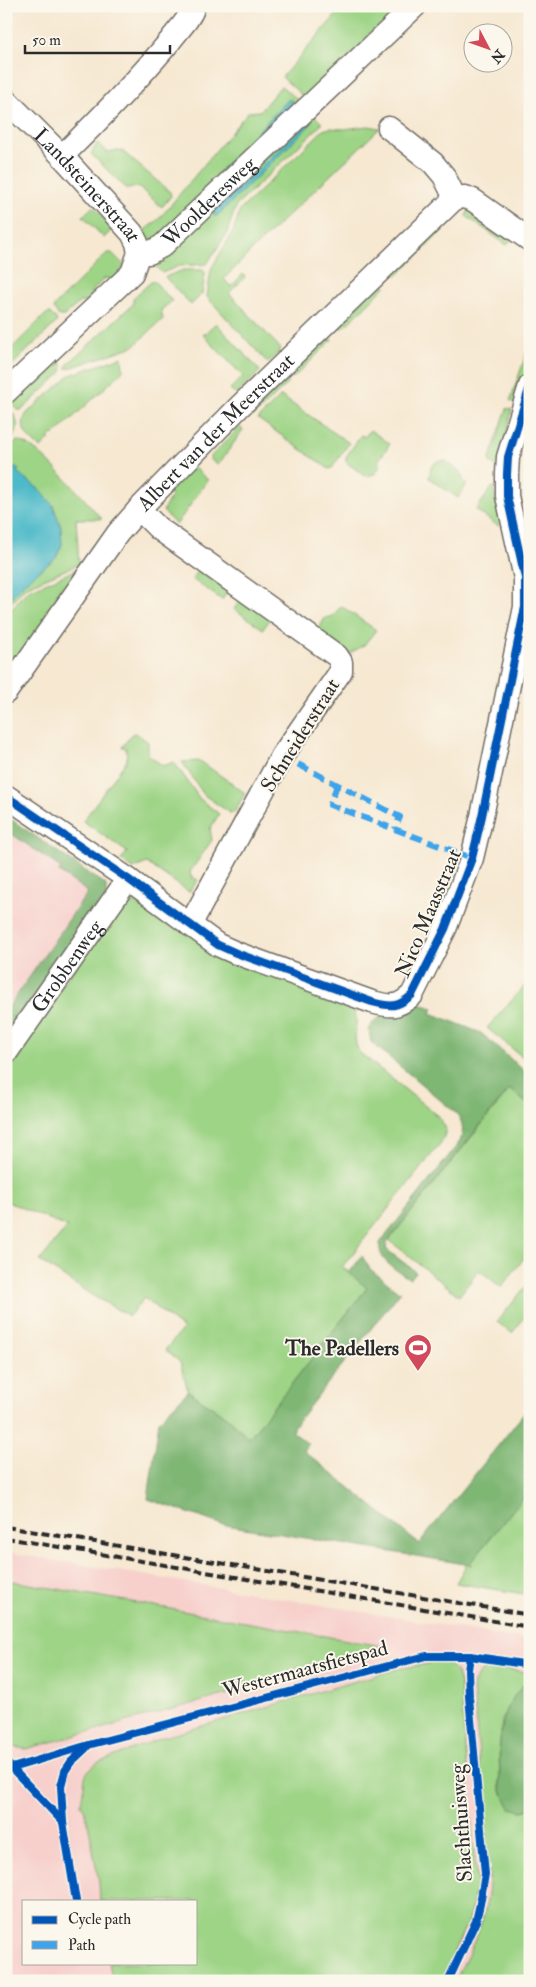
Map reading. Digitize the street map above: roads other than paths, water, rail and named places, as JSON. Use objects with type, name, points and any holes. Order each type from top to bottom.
[{"type":"street","points":[[62,156],[113,106],[148,68],[189,17],[194,6]]},
{"type":"street","name":"Woolderesweg","points":[[6,392],[132,273],[139,253],[149,253],[162,246],[415,6]]},
{"type":"street","name":"Landsteinerstraat","points":[[6,100],[62,156],[132,233],[139,253]]},
{"type":"street","points":[[389,128],[434,163],[444,176],[456,198],[464,197],[473,200],[530,240]]},
{"type":"street","name":"Albert van der Meerstraat","points":[[6,692],[118,533],[139,509],[239,407],[456,198]]},
{"type":"street","name":"Nico Maasstraat","points":[[6,796],[128,879],[218,945],[372,1002],[391,1007],[412,995],[445,929],[472,858],[525,607],[525,578],[507,496],[507,474],[508,457],[530,386]]},
{"type":"street","name":"Schneiderstraat","points":[[139,509],[158,528],[337,656],[341,662],[341,670],[282,756],[190,925]]},
{"type":"street","name":"Grobbenweg","points":[[6,1053],[128,879]]},
{"type":"water","points":[[288,100],[292,100],[292,104],[216,175]]},
{"type":"water","points":[[310,120],[312,123],[217,216],[214,216],[213,212]]},
{"type":"water","points":[[16,467],[19,469],[17,472],[40,490],[53,505],[61,527],[62,545],[56,558],[25,582],[6,603],[6,468],[14,469]]},
{"type":"railway","points":[[6,1527],[530,1615]]},
{"type":"railway","points":[[6,1538],[530,1627]]},
{"type":"place","name":"The Padellers","points":[[418,1372]]}]
